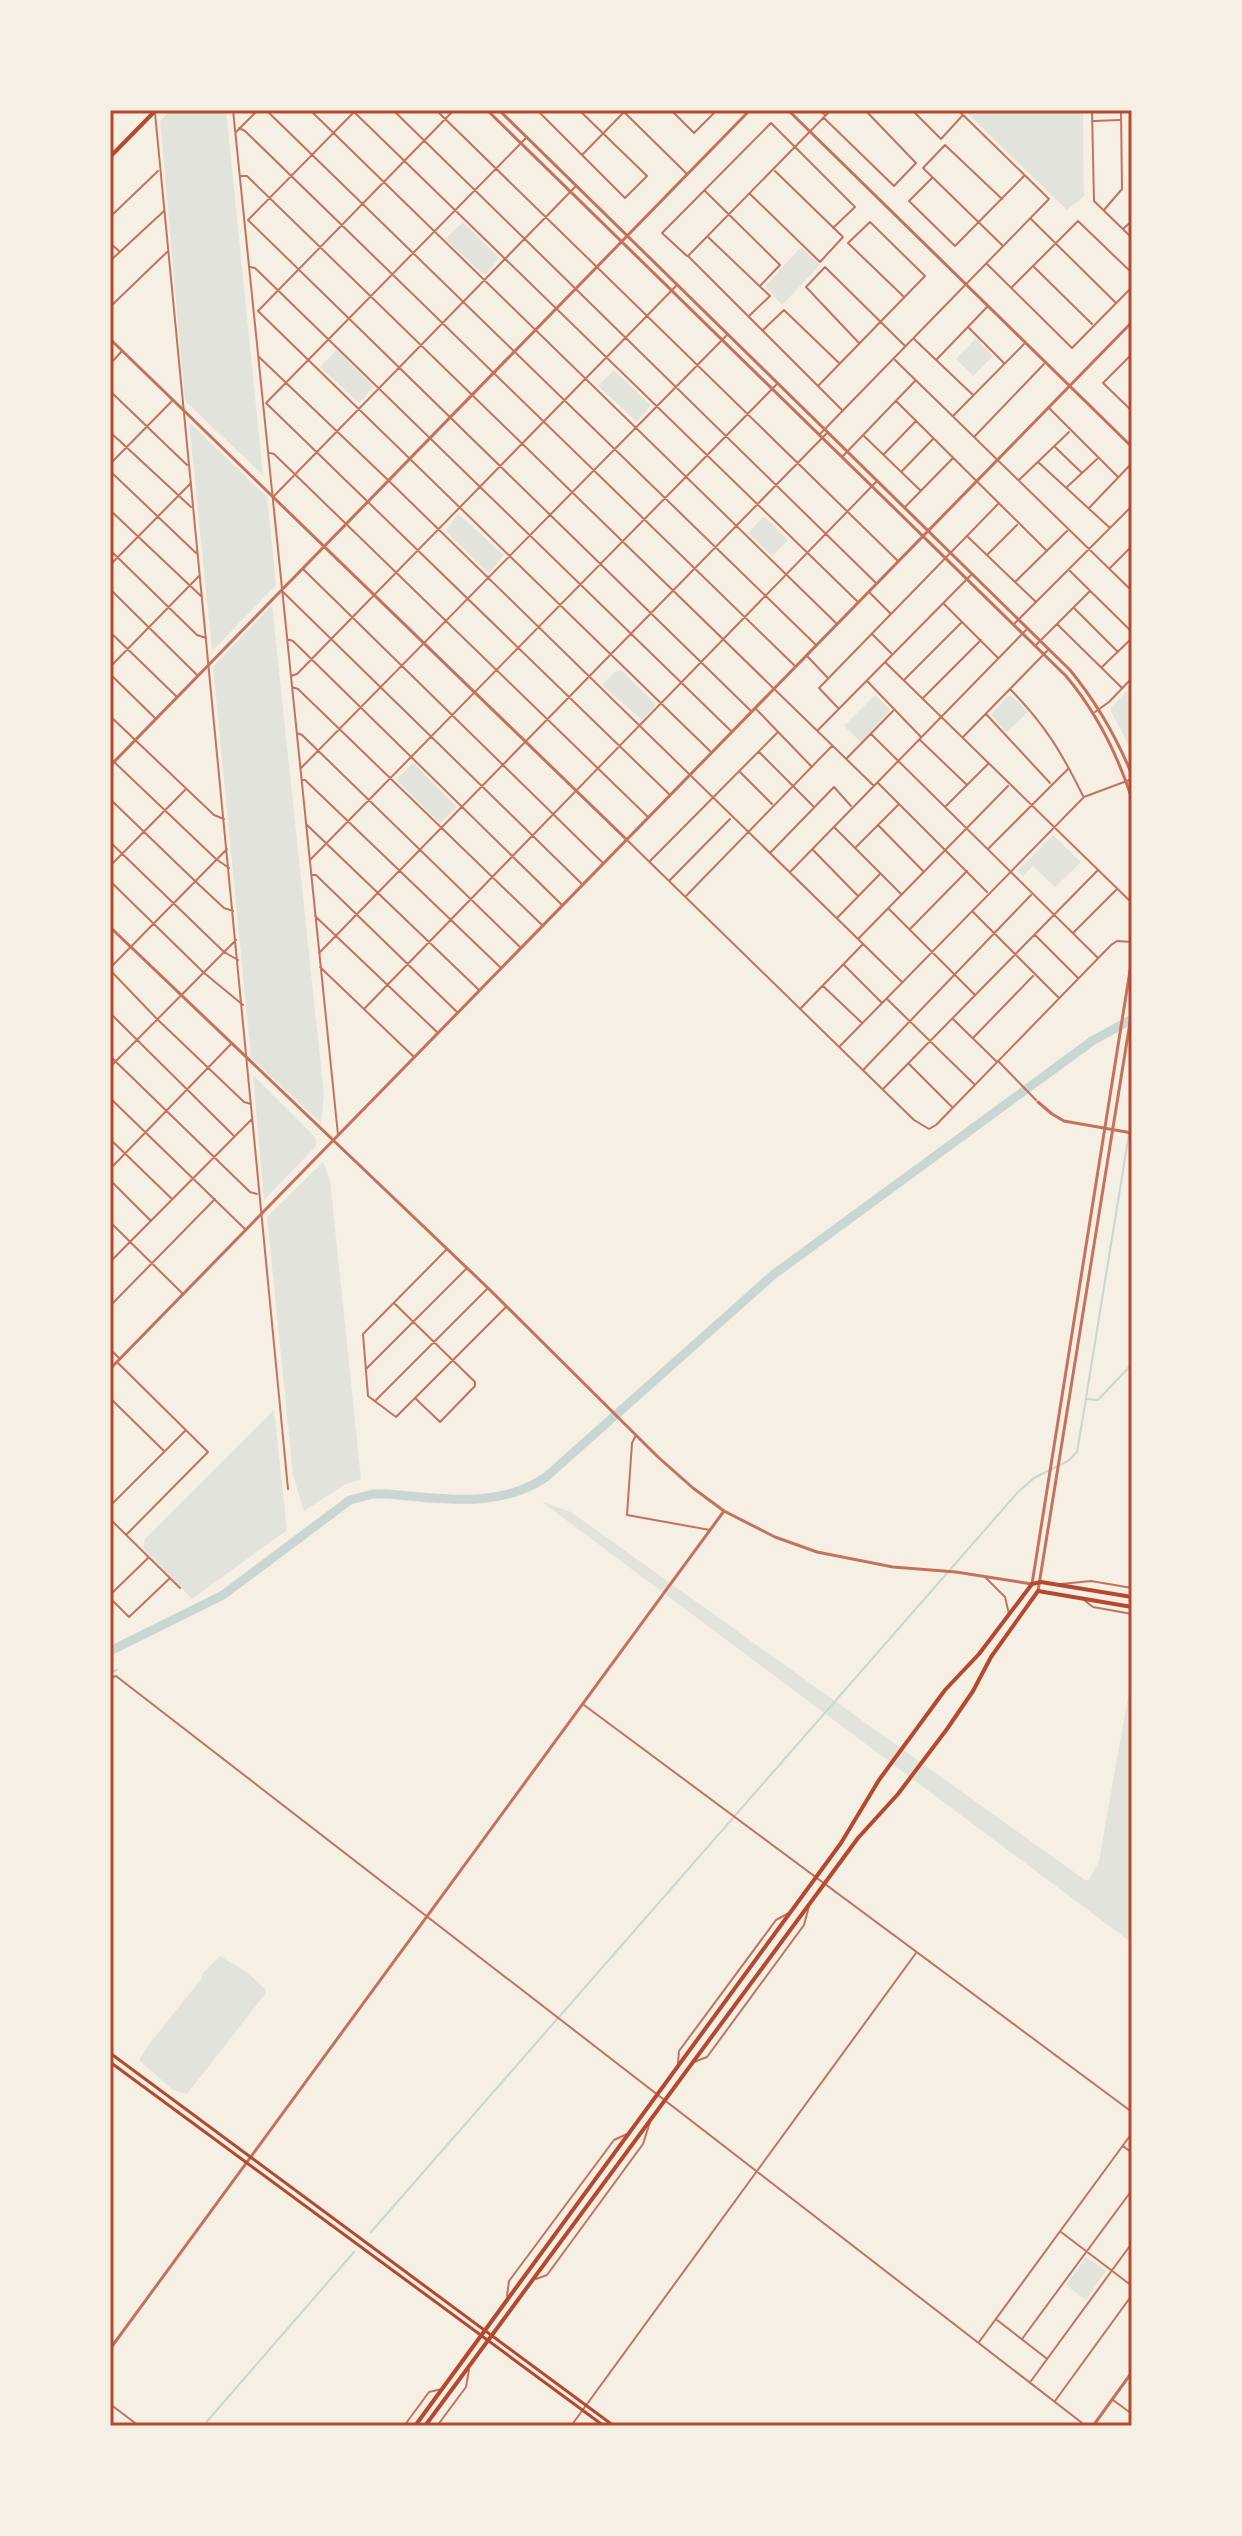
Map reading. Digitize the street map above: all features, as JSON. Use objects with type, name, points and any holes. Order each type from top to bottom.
[{"type":"main road","points":[[110,157],[156,111]]},
{"type":"main road","points":[[415,2426],[816,1878],[879,1780],[945,1690],[979,1654],[1032,1584],[1041,1582],[1132,1597]]},
{"type":"main road","points":[[425,2426],[810,1901],[947,1729],[991,1657],[1038,1591],[1132,1607]]},
{"type":"main road","points":[[110,2053],[484,2331],[489,2339],[604,2426]]},
{"type":"main road","points":[[110,2062],[481,2337],[489,2339],[614,2426]]},
{"type":"street","points":[[233,110],[338,1136]]},
{"type":"street","points":[[235,133],[258,110]]},
{"type":"street","points":[[266,110],[816,645]]},
{"type":"street","points":[[310,110],[837,624]]},
{"type":"street","points":[[393,110],[876,583]]},
{"type":"street","points":[[436,110],[898,561]]},
{"type":"street","points":[[254,315],[454,110]]},
{"type":"street","points":[[487,110],[1066,676],[1094,713],[1113,747],[1132,799]]},
{"type":"street","points":[[499,110],[1070,670],[1100,709],[1120,745],[1132,777],[1084,797],[839,1047]]},
{"type":"street","points":[[537,110],[625,198],[647,176],[579,110]]},
{"type":"street","points":[[672,110],[694,133],[717,110]]},
{"type":"street","points":[[229,868],[111,762],[750,110]]},
{"type":"street","points":[[788,110],[1132,447]]},
{"type":"street","points":[[819,110],[894,186],[916,163],[865,110]]},
{"type":"street","points":[[688,256],[831,110]]},
{"type":"street","points":[[912,110],[941,139],[963,115]]},
{"type":"street","points":[[318,954],[798,464],[820,437],[1049,199],[958,110]]},
{"type":"street","points":[[1092,110],[1094,201],[1132,238]]},
{"type":"street","points":[[156,111],[288,1489]]},
{"type":"street","points":[[244,223],[354,111],[858,602]]},
{"type":"street","points":[[582,155],[624,111],[687,174]]},
{"type":"street","points":[[1103,210],[1122,189],[1121,111],[1132,111]]},
{"type":"street","points":[[1093,121],[1121,120]]},
{"type":"street","points":[[833,228],[855,207],[771,123],[662,233],[844,412]]},
{"type":"street","points":[[239,128],[795,666]]},
{"type":"street","points":[[265,404],[527,138]]},
{"type":"street","points":[[1002,199],[945,145],[923,168],[1003,246]]},
{"type":"street","points":[[110,217],[160,170]]},
{"type":"street","points":[[750,193],[820,262],[843,237],[773,170]]},
{"type":"street","points":[[239,176],[247,176],[874,786]]},
{"type":"street","points":[[933,177],[909,201],[955,246],[1025,176]]},
{"type":"street","points":[[273,497],[576,186]]},
{"type":"street","points":[[704,191],[780,265],[760,286]]},
{"type":"street","points":[[110,261],[164,211]]},
{"type":"street","points":[[1030,218],[1116,303]]},
{"type":"street","points":[[248,220],[812,767]]},
{"type":"street","points":[[1011,288],[1078,221],[1132,273]]},
{"type":"street","points":[[1123,229],[1132,221]]},
{"type":"street","points":[[818,386],[925,276],[870,222],[848,243],[904,297]]},
{"type":"street","points":[[708,236],[770,296],[748,316]]},
{"type":"street","points":[[110,243],[119,252]]},
{"type":"street","points":[[110,307],[168,251]]},
{"type":"street","points":[[986,263],[1072,348],[1132,287]]},
{"type":"street","points":[[249,266],[278,290],[732,731]]},
{"type":"street","points":[[1033,266],[1094,326]]},
{"type":"street","points":[[860,343],[806,287],[825,267],[906,347]]},
{"type":"street","points":[[290,676],[297,674],[311,660],[677,285]]},
{"type":"street","points":[[936,359],[988,306]]},
{"type":"street","points":[[763,331],[784,310],[839,364]]},
{"type":"street","points":[[258,311],[711,752]]},
{"type":"street","points":[[110,1369],[1132,322]]},
{"type":"street","points":[[968,326],[1005,364]]},
{"type":"street","points":[[299,768],[319,752],[727,335]]},
{"type":"street","points":[[110,339],[925,1128],[936,1125],[1098,958],[1117,941],[1132,942]]},
{"type":"street","points":[[914,339],[973,396]]},
{"type":"street","points":[[952,417],[1026,343]]},
{"type":"street","points":[[110,364],[122,351]]},
{"type":"street","points":[[1132,354],[1103,383],[1132,411]]},
{"type":"street","points":[[258,357],[902,982]]},
{"type":"street","points":[[894,359],[1132,591]]},
{"type":"street","points":[[1125,361],[1132,367]]},
{"type":"street","points":[[973,438],[1045,362]]},
{"type":"street","points":[[841,458],[916,380]]},
{"type":"street","points":[[309,861],[777,384]]},
{"type":"street","points":[[110,391],[189,466]]},
{"type":"street","points":[[110,464],[173,400]]},
{"type":"street","points":[[896,401],[1047,551]]},
{"type":"street","points":[[265,404],[670,795]]},
{"type":"street","points":[[1048,407],[1118,477]]},
{"type":"street","points":[[883,454],[916,421]]},
{"type":"street","points":[[1018,481],[1071,430]]},
{"type":"street","points":[[110,432],[193,507]]},
{"type":"street","points":[[863,435],[921,491]]},
{"type":"street","points":[[901,472],[933,439]]},
{"type":"street","points":[[1054,446],[1082,473]]},
{"type":"street","points":[[268,452],[295,474],[648,817]]},
{"type":"street","points":[[904,508],[953,458]]},
{"type":"street","points":[[1066,488],[1099,458]]},
{"type":"street","points":[[1038,462],[1110,528]]},
{"type":"street","points":[[1088,509],[1132,463]]},
{"type":"street","points":[[110,471],[198,554]]},
{"type":"street","points":[[365,1008],[876,482]]},
{"type":"street","points":[[110,565],[191,483]]},
{"type":"street","points":[[839,709],[819,688],[999,503]]},
{"type":"street","points":[[1013,625],[1132,506]]},
{"type":"street","points":[[110,510],[202,597]]},
{"type":"street","points":[[987,555],[1019,523]]},
{"type":"street","points":[[1015,582],[1068,530]]},
{"type":"street","points":[[968,536],[1036,603]]},
{"type":"street","points":[[1110,569],[1131,549]]},
{"type":"street","points":[[110,550],[197,635],[206,638]]},
{"type":"street","points":[[302,568],[603,863]]},
{"type":"street","points":[[1069,570],[1132,632]]},
{"type":"street","points":[[817,730],[972,574]]},
{"type":"street","points":[[110,667],[200,575]]},
{"type":"street","points":[[110,589],[198,676]]},
{"type":"street","points":[[281,590],[582,884]]},
{"type":"street","points":[[868,591],[891,615]]},
{"type":"street","points":[[1035,646],[1090,591]]},
{"type":"street","points":[[943,603],[998,658]]},
{"type":"street","points":[[1073,607],[1118,652]]},
{"type":"street","points":[[904,680],[962,622]]},
{"type":"street","points":[[1057,624],[1122,688]]},
{"type":"street","points":[[789,873],[1027,629]]},
{"type":"street","points":[[110,632],[177,697]]},
{"type":"street","points":[[872,634],[892,655]]},
{"type":"street","points":[[1102,668],[1132,638]]},
{"type":"street","points":[[286,639],[293,641],[562,905]]},
{"type":"street","points":[[923,699],[981,640]]},
{"type":"street","points":[[962,738],[1049,649]]},
{"type":"street","points":[[806,655],[829,679]]},
{"type":"street","points":[[885,662],[1132,903]]},
{"type":"street","points":[[110,674],[156,719]]},
{"type":"street","points":[[1094,713],[1132,678]]},
{"type":"street","points":[[866,681],[967,785]]},
{"type":"street","points":[[291,687],[298,689],[542,926]]},
{"type":"street","points":[[1010,689],[1057,744],[1084,797]]},
{"type":"street","points":[[846,759],[894,710]]},
{"type":"street","points":[[986,713],[1051,785]]},
{"type":"street","points":[[110,716],[214,815],[224,819]]},
{"type":"street","points":[[649,862],[778,732]]},
{"type":"street","points":[[296,733],[302,735],[520,948]]},
{"type":"street","points":[[871,734],[1098,958]]},
{"type":"street","points":[[685,897],[833,745]]},
{"type":"street","points":[[758,752],[814,807]]},
{"type":"street","points":[[944,808],[988,764]]},
{"type":"street","points":[[987,850],[1069,767]]},
{"type":"street","points":[[739,771],[773,806]]},
{"type":"street","points":[[301,780],[305,780],[501,968]]},
{"type":"street","points":[[878,782],[989,894]]},
{"type":"street","points":[[858,939],[1010,785]]},
{"type":"street","points":[[769,854],[834,787],[853,808]]},
{"type":"street","points":[[110,866],[186,789]]},
{"type":"street","points":[[110,799],[224,908],[233,911]]},
{"type":"street","points":[[855,848],[899,804]]},
{"type":"street","points":[[670,881],[731,817]]},
{"type":"street","points":[[305,824],[479,990]]},
{"type":"street","points":[[878,825],[924,872]]},
{"type":"street","points":[[834,827],[902,894]]},
{"type":"street","points":[[110,842],[224,952],[238,960]]},
{"type":"street","points":[[227,848],[110,969],[157,1019],[244,1102],[251,1105]]},
{"type":"street","points":[[812,850],[858,896]]},
{"type":"street","points":[[910,930],[967,871]]},
{"type":"street","points":[[883,1089],[1097,871]]},
{"type":"street","points":[[837,919],[881,873]]},
{"type":"street","points":[[310,875],[316,875],[458,1012]]},
{"type":"street","points":[[110,881],[203,972],[243,1005]]},
{"type":"street","points":[[1073,934],[1116,890]]},
{"type":"street","points":[[863,1070],[1032,894]]},
{"type":"street","points":[[889,908],[975,995]]},
{"type":"street","points":[[972,911],[1059,998]]},
{"type":"street","points":[[314,915],[438,1033]]},
{"type":"street","points":[[110,927],[507,1306],[636,1435],[693,1488],[724,1511],[760,1530],[817,1552],[893,1567],[940,1570],[1032,1584],[1038,1591]]},
{"type":"street","points":[[1035,934],[1078,978]]},
{"type":"street","points":[[110,1067],[236,939]]},
{"type":"street","points":[[800,1008],[863,944]]},
{"type":"street","points":[[1032,1584],[1132,958]]},
{"type":"street","points":[[843,964],[882,1003]]},
{"type":"street","points":[[319,966],[414,1057]]},
{"type":"street","points":[[973,1038],[1035,974]]},
{"type":"street","points":[[823,985],[863,1023]]},
{"type":"street","points":[[887,998],[975,1085]]},
{"type":"street","points":[[1038,1591],[1132,1010]]},
{"type":"street","points":[[110,1013],[234,1136]]},
{"type":"street","points":[[952,1018],[1057,1119],[1132,1133]]},
{"type":"street","points":[[110,1169],[231,1044]]},
{"type":"street","points":[[110,1056],[250,1192],[260,1195]]},
{"type":"street","points":[[908,1063],[953,1108]]},
{"type":"street","points":[[110,1098],[246,1230]]},
{"type":"street","points":[[110,1262],[252,1119]]},
{"type":"street","points":[[110,1139],[173,1199]]},
{"type":"street","points":[[110,1180],[151,1221]]},
{"type":"street","points":[[110,1306],[215,1199]]},
{"type":"street","points":[[110,1222],[183,1294]]},
{"type":"street","points":[[446,1250],[363,1334],[368,1396],[396,1417],[507,1306]]},
{"type":"street","points":[[366,1369],[467,1268]]},
{"type":"street","points":[[375,1401],[488,1288]]},
{"type":"street","points":[[394,1303],[475,1382],[475,1386],[440,1422],[415,1398]]},
{"type":"street","points":[[110,1349],[208,1452],[126,1535]]},
{"type":"street","points":[[110,1398],[164,1452]]},
{"type":"street","points":[[110,1506],[186,1430]]},
{"type":"street","points":[[636,1435],[632,1443],[627,1515],[711,1530]]},
{"type":"street","points":[[110,2349],[724,1511]]},
{"type":"street","points":[[110,1519],[180,1588]]},
{"type":"street","points":[[149,1557],[110,1597],[129,1617],[170,1578]]},
{"type":"street","points":[[983,1576],[1005,1597],[1009,1615]]},
{"type":"street","points":[[1056,1584],[1091,1581],[1132,1588]]},
{"type":"street","points":[[1082,1598],[1093,1607],[1132,1614]]},
{"type":"street","points":[[110,1678],[116,1676],[1086,2426]]},
{"type":"street","points":[[583,1704],[1132,2112]]},
{"type":"street","points":[[691,2063],[707,2057],[760,1985],[804,1925],[810,1901]]},
{"type":"street","points":[[571,2426],[917,1952]]},
{"type":"street","points":[[532,2280],[547,2275],[643,2144],[652,2117]]},
{"type":"street","points":[[506,2301],[509,2281],[614,2140],[629,2133]]},
{"type":"street","points":[[978,2343],[1132,2133]]},
{"type":"street","points":[[1123,2146],[1132,2153]]},
{"type":"street","points":[[1022,2339],[1132,2190]]},
{"type":"street","points":[[1061,2232],[1132,2286]]},
{"type":"street","points":[[1030,2383],[1132,2243]]},
{"type":"street","points":[[1054,2402],[1132,2295]]},
{"type":"street","points":[[996,2319],[1047,2359]]},
{"type":"street","points":[[437,2426],[466,2387],[470,2365]]},
{"type":"street","points":[[1093,2426],[1132,2372]]},
{"type":"street","points":[[404,2426],[429,2392],[442,2388]]},
{"type":"street","points":[[1112,2400],[1132,2414]]},
{"type":"street","points":[[110,2404],[139,2426]]},
{"type":"shaded area","points":[[171,110],[226,110],[263,475],[185,401],[160,121]]},
{"type":"shaded area","points":[[964,110],[1083,110],[1084,196],[1067,210]]},
{"type":"shaded area","points":[[463,222],[499,258],[486,274],[445,239]]},
{"type":"shaded area","points":[[801,247],[820,265],[782,305],[765,286]]},
{"type":"shaded area","points":[[976,338],[993,356],[973,376],[956,359]]},
{"type":"shaded area","points":[[337,350],[374,387],[359,403],[320,367]]},
{"type":"shaded area","points":[[614,370],[651,405],[637,422],[598,386]]},
{"type":"shaded area","points":[[189,422],[267,497],[276,585],[212,651]]},
{"type":"shaded area","points":[[458,514],[504,555],[490,572],[445,531]]},
{"type":"shaded area","points":[[764,516],[788,540],[772,556],[748,533]]},
{"type":"shaded area","points":[[272,605],[324,1095],[321,1123],[251,1058],[213,667]]},
{"type":"shaded area","points":[[621,670],[655,703],[642,720],[602,685]]},
{"type":"shaded area","points":[[1132,686],[1132,752],[1111,707]]},
{"type":"shaded area","points":[[875,695],[890,709],[861,742],[844,726]]},
{"type":"shaded area","points":[[1008,696],[1012,696],[1028,712],[1007,732],[991,715]]},
{"type":"shaded area","points":[[413,763],[457,807],[440,823],[396,780]]},
{"type":"shaded area","points":[[1053,835],[1081,862],[1055,887],[1033,866],[1023,876],[1017,871]]},
{"type":"shaded area","points":[[253,1075],[316,1138],[316,1146],[264,1200]]},
{"type":"shaded area","points":[[323,1162],[330,1180],[361,1479],[344,1485],[304,1511],[293,1475],[267,1217]]},
{"type":"shaded area","points":[[274,1410],[287,1530],[192,1599],[143,1548],[145,1539]]},
{"type":"shaded area","points":[[542,1502],[571,1512],[1085,1880],[1089,1880],[1099,1861],[1132,1674],[1132,1943]]},
{"type":"shaded area","points":[[220,1956],[248,1973],[265,1989],[265,1994],[187,2094],[173,2090],[139,2060],[202,1974]]},
{"type":"shaded area","points":[[1086,2257],[1106,2271],[1086,2300],[1066,2285]]},
{"type":"waterway","points":[[110,1651],[223,1595],[350,1500],[373,1494],[448,1499],[489,1498],[528,1487],[546,1477],[773,1275],[1092,1041],[1132,1019]]},
{"type":"waterway","points":[[1086,1398],[1132,1115]]},
{"type":"waterway","points":[[371,2232],[1018,1492],[1034,1478],[1068,1461],[1077,1452],[1086,1399],[1098,1400],[1132,1364]]},
{"type":"waterway","points":[[110,1654],[113,1661]]},
{"type":"waterway","points":[[110,1673],[117,1670]]},
{"type":"waterway","points":[[203,2426],[354,2252]]}]
